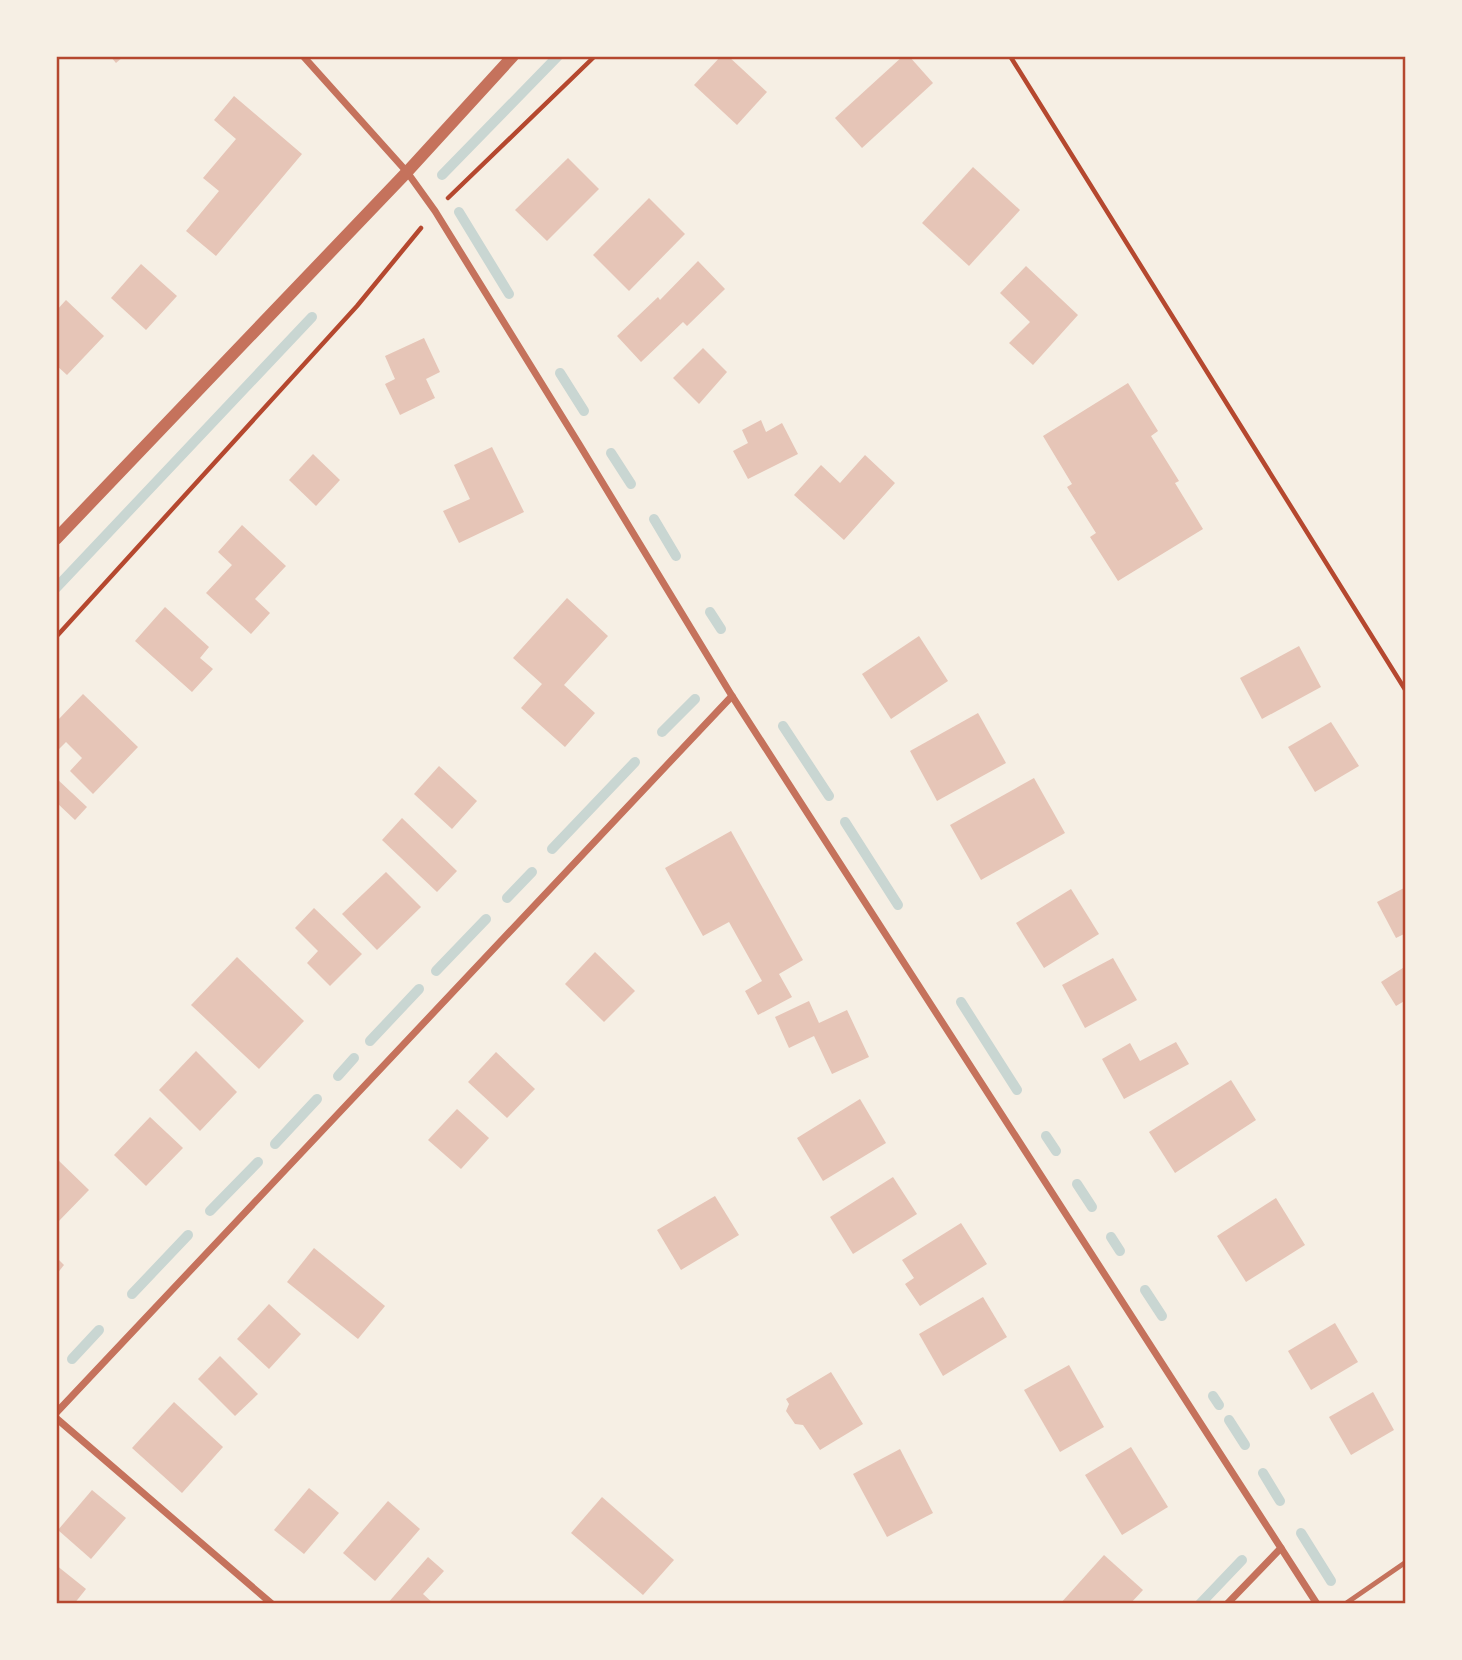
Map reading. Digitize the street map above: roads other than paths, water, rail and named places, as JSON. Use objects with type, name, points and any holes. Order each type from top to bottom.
[{"type":"street","points":[[303,56],[407,172],[435,211],[732,696],[1317,1604]]},
{"type":"street","points":[[56,539],[407,172],[513,56]]},
{"type":"street","points":[[272,1604],[56,1415],[732,696]]},
{"type":"street","points":[[1227,1604],[1281,1548]]},
{"type":"lane","points":[[1345,1604],[1406,1562]]},
{"type":"waterway","points":[[442,175],[558,56]]},
{"type":"waterway","points":[[459,212],[509,294]]},
{"type":"waterway","points":[[56,588],[312,317]]},
{"type":"waterway","points":[[560,373],[584,411]]},
{"type":"waterway","points":[[611,453],[631,484]]},
{"type":"waterway","points":[[654,519],[676,556]]},
{"type":"waterway","points":[[710,612],[721,629]]},
{"type":"waterway","points":[[662,732],[695,699]]},
{"type":"waterway","points":[[783,726],[829,796]]},
{"type":"waterway","points":[[552,849],[635,762]]},
{"type":"waterway","points":[[845,822],[898,905]]},
{"type":"waterway","points":[[507,898],[532,872]]},
{"type":"waterway","points":[[436,971],[486,919]]},
{"type":"waterway","points":[[370,1041],[419,989]]},
{"type":"waterway","points":[[961,1002],[1017,1090]]},
{"type":"waterway","points":[[338,1076],[354,1058]]},
{"type":"waterway","points":[[275,1144],[317,1099]]},
{"type":"waterway","points":[[1046,1136],[1056,1151]]},
{"type":"waterway","points":[[210,1211],[258,1162]]},
{"type":"waterway","points":[[1077,1184],[1092,1207]]},
{"type":"waterway","points":[[132,1294],[188,1235]]},
{"type":"waterway","points":[[1111,1237],[1120,1251]]},
{"type":"waterway","points":[[1145,1290],[1162,1316]]},
{"type":"waterway","points":[[72,1359],[99,1330]]},
{"type":"waterway","points":[[1213,1396],[1219,1405]]},
{"type":"waterway","points":[[1229,1420],[1245,1445]]},
{"type":"waterway","points":[[1263,1473],[1280,1501]]},
{"type":"waterway","points":[[1301,1533],[1331,1581]]},
{"type":"waterway","points":[[1200,1604],[1242,1560]]}]
